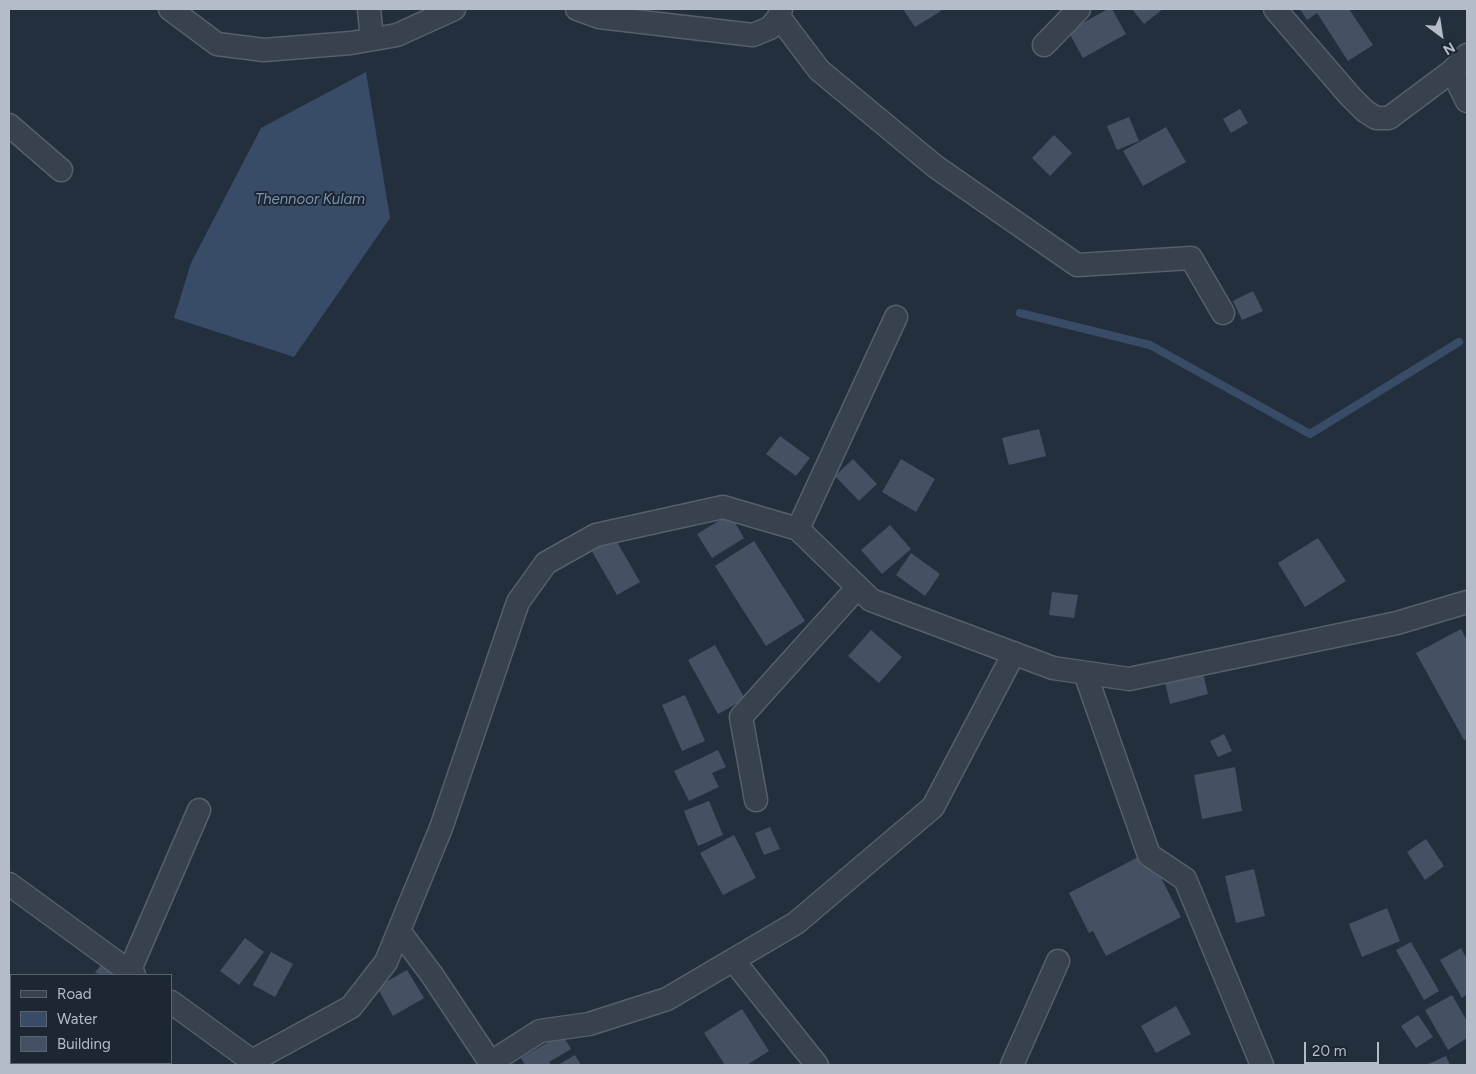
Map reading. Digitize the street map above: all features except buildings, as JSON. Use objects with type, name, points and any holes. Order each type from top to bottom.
[{"type":"street","points":[[170,9],[217,44],[264,50],[350,43],[398,35],[454,9]]},
{"type":"street","points":[[368,9],[372,39]]},
{"type":"street","points":[[577,9],[599,17],[754,35],[770,28],[780,13],[819,70],[936,167],[1077,265],[1191,258],[1223,314]]},
{"type":"street","points":[[1044,45],[1078,9]]},
{"type":"street","points":[[1275,9],[1350,96],[1365,111],[1376,118],[1389,118],[1460,63],[1467,102]]},
{"type":"street","points":[[9,125],[61,170]]},
{"type":"street","points":[[798,529],[896,317]]},
{"type":"street","points":[[172,1003],[251,1063],[350,1007],[386,962],[399,931],[441,828],[518,602],[546,563],[596,535],[723,507],[798,529],[871,600],[1053,668],[1129,679],[1397,623],[1467,602]]},
{"type":"street","points":[[756,800],[741,717],[858,586]]},
{"type":"street","points":[[399,931],[432,976],[491,1064],[540,1031],[589,1024],[667,999],[796,923],[933,807],[1014,654]]},
{"type":"street","points":[[1085,673],[1149,855],[1185,878],[1262,1065]]},
{"type":"street","points":[[9,884],[132,973],[199,810]]},
{"type":"street","points":[[733,960],[817,1065]]},
{"type":"street","points":[[1012,1065],[1058,961]]},
{"type":"water","name":"Thennoor Kulam","points":[[366,72],[390,218],[294,357],[174,318],[191,263],[261,128]]},
{"type":"waterway","points":[[1020,313],[1150,345],[1310,434],[1459,342]]}]
